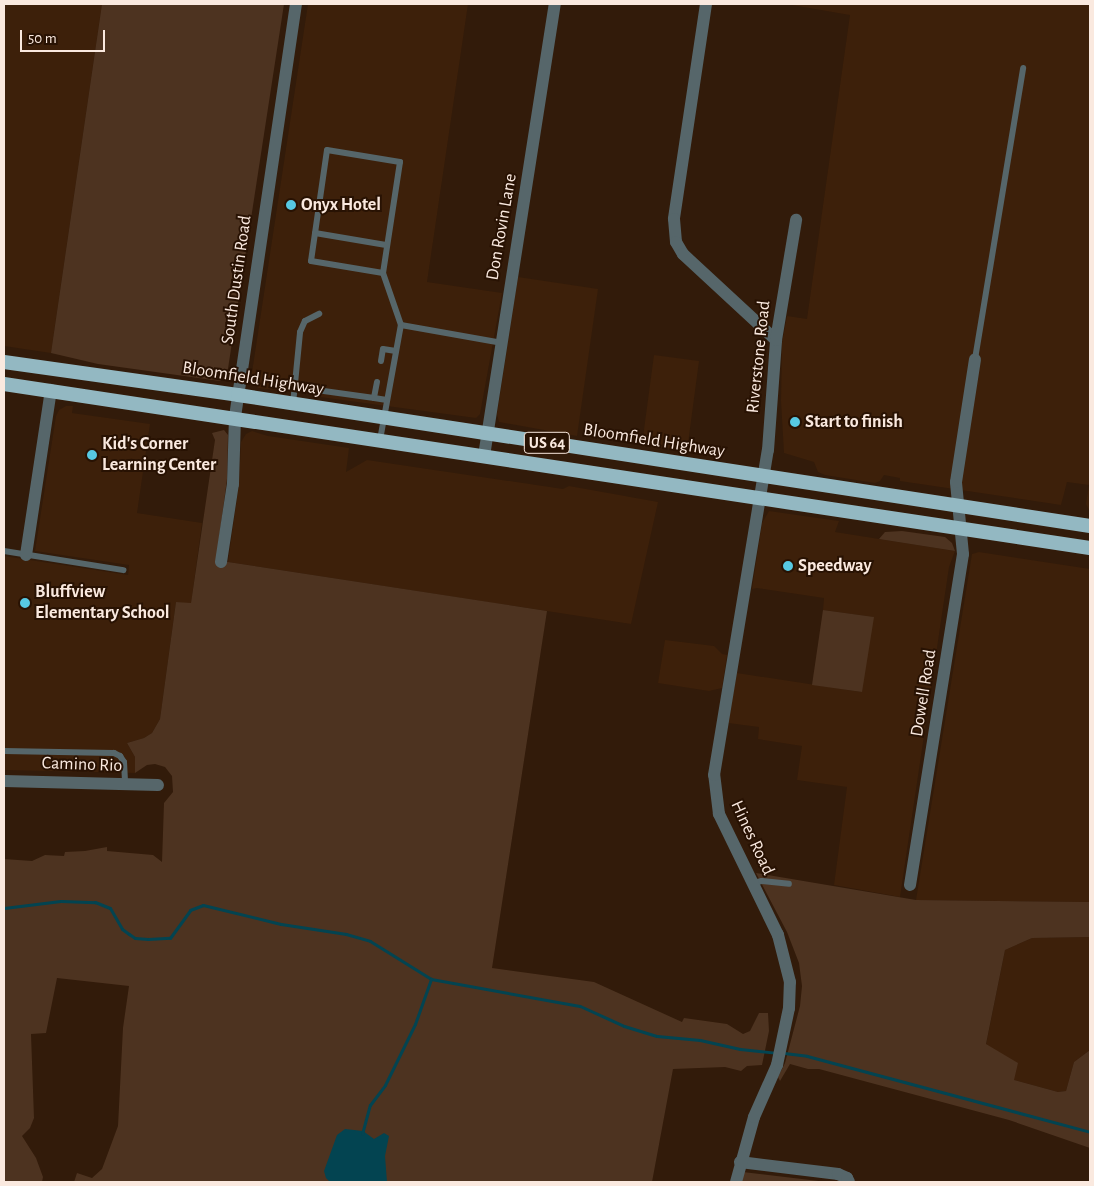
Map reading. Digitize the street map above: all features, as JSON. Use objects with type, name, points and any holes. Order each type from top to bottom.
[{"type":"highway","name":"Bloomfield Highway","points":[[4,362],[238,395],[1090,526]]},
{"type":"highway","name":"US 64","points":[[4,384],[235,417],[1090,548]]},
{"type":"street","name":"South Dustin Road","points":[[221,562],[233,484],[235,417],[296,4]]},
{"type":"street","name":"Don Rovin Lane","points":[[484,456],[555,4]]},
{"type":"street","points":[[706,4],[674,219],[676,242],[683,254],[776,340]]},
{"type":"street","name":"Riverstone Road","points":[[759,498],[768,450],[776,340],[796,220]]},
{"type":"street","points":[[957,506],[956,482],[975,359]]},
{"type":"street","points":[[26,555],[51,390]]},
{"type":"street","name":"Hines Road","points":[[736,1182],[754,1117],[777,1065],[789,1008],[790,982],[778,935],[719,814],[714,774],[759,498]]},
{"type":"street","name":"Dowell Road","points":[[910,885],[963,554],[957,506]]},
{"type":"street","name":"Camino Rio","points":[[4,781],[158,785]]},
{"type":"street","points":[[740,1162],[838,1174],[847,1178],[849,1182]]},
{"type":"lane","points":[[975,359],[1023,68]]},
{"type":"lane","points":[[380,440],[400,325],[383,273],[400,162],[327,150],[311,261],[383,273]]},
{"type":"lane","points":[[315,233],[386,245]]},
{"type":"lane","points":[[293,404],[300,332],[305,321],[319,314]]},
{"type":"lane","points":[[400,325],[502,343]]},
{"type":"lane","points":[[381,362],[383,350],[396,352]]},
{"type":"lane","points":[[374,398],[377,382]]},
{"type":"lane","points":[[295,387],[387,400]]},
{"type":"lane","points":[[4,551],[123,570]]},
{"type":"lane","points":[[4,751],[114,754],[120,756],[125,764],[125,784]]},
{"type":"lane","points":[[753,882],[789,884]]},
{"type":"shaded area","points":[[4,4],[102,4],[51,353],[4,346]]},
{"type":"shaded area","points":[[102,4],[284,4],[227,375],[220,381],[98,364],[51,353]]},
{"type":"shaded area","points":[[308,4],[468,4],[427,282],[502,293],[480,414],[476,418],[320,397],[321,395],[285,389],[258,388],[251,379]]},
{"type":"shaded area","points":[[786,4],[1090,4],[1090,512],[1086,504],[1089,485],[1067,482],[1061,505],[900,481],[900,478],[884,475],[880,481],[875,483],[825,475],[818,472],[814,462],[784,453],[781,401],[782,343],[787,316],[807,319],[850,15]]},
{"type":"shaded area","points":[[518,277],[598,289],[577,436],[499,422],[497,414]]},
{"type":"shaded area","points":[[654,355],[699,361],[687,451],[645,445],[643,437]]},
{"type":"shaded area","points":[[66,406],[73,406],[72,413],[150,424],[137,513],[202,523],[191,604],[176,602],[160,719],[152,733],[144,738],[127,743],[135,757],[135,773],[4,770],[4,556],[128,575],[129,565],[35,551],[56,416],[59,410]]},
{"type":"shaded area","points":[[224,430],[228,435],[227,479],[216,562],[228,562],[547,611],[492,968],[594,982],[682,1022],[684,1018],[727,1024],[743,1034],[750,1031],[759,1013],[768,1013],[769,1031],[762,1065],[747,1066],[741,1071],[725,1067],[673,1069],[652,1182],[74,1182],[77,1173],[92,1178],[102,1169],[118,1126],[123,1028],[129,986],[57,978],[46,1033],[31,1034],[34,1118],[30,1128],[22,1136],[36,1158],[43,1177],[42,1182],[4,1182],[4,859],[32,861],[45,855],[64,856],[65,852],[107,847],[107,851],[153,855],[162,862],[164,803],[173,792],[172,776],[165,767],[155,764],[147,765],[135,773],[135,757],[127,743],[144,738],[152,733],[160,719],[176,602],[191,603],[215,440],[212,433]]},
{"type":"shaded area","points":[[252,431],[268,436],[349,448],[346,472],[367,460],[563,489],[569,486],[658,502],[631,624],[228,562],[239,484],[241,442],[246,434]]},
{"type":"shaded area","points":[[769,511],[839,521],[835,532],[955,551],[949,567],[900,897],[834,885],[847,787],[797,780],[802,746],[758,739],[759,727],[728,723],[737,673],[861,692],[873,617],[823,610],[824,598],[757,588],[752,589],[762,523]]},
{"type":"shaded area","points":[[902,531],[945,537],[952,543],[955,551],[879,539],[885,532]]},
{"type":"shaded area","points":[[979,552],[1090,569],[1090,902],[916,900],[972,554]]},
{"type":"shaded area","points":[[823,610],[874,617],[862,692],[812,685]]},
{"type":"shaded area","points":[[665,640],[714,646],[722,654],[727,655],[722,688],[709,691],[658,683]]},
{"type":"shaded area","points":[[756,873],[916,900],[1090,902],[1090,937],[1032,938],[1005,950],[986,1044],[1018,1063],[1014,1080],[1058,1092],[1066,1091],[1074,1062],[1090,1050],[1090,1148],[1009,1120],[819,1069],[808,1069],[790,1064],[780,1081],[778,1077],[785,1063],[800,1006],[802,986],[799,963],[787,932]]},
{"type":"shaded area","points":[[1090,937],[1090,1050],[1074,1062],[1066,1091],[1058,1092],[1014,1080],[986,1045],[1005,950],[1032,938]]},
{"type":"shaded area","points":[[743,1172],[827,1182],[742,1182]]},
{"type":"water","points":[[345,1129],[363,1131],[374,1139],[384,1133],[389,1136],[385,1156],[387,1182],[330,1182],[326,1178],[324,1171],[337,1135]]},
{"type":"waterway","points":[[4,908],[61,901],[95,902],[110,908],[122,929],[129,934],[135,938],[148,939],[170,938],[190,910],[203,905],[281,924],[346,934],[370,941],[431,979],[580,1006],[624,1026],[657,1036],[700,1040],[740,1049],[777,1053]]},
{"type":"waterway","points":[[362,1134],[370,1105],[385,1085],[415,1024],[431,979]]},
{"type":"waterway","points":[[784,1053],[807,1056],[1090,1132]]},
{"type":"place","name":"Onyx Hotel","points":[[291,205]]},
{"type":"place","name":"Start to finish","points":[[795,422]]},
{"type":"place","name":"Kid's Corner Learning Center","points":[[92,455]]},
{"type":"place","name":"Speedway","points":[[788,566]]},
{"type":"place","name":"Bluffview Elementary School","points":[[25,603]]}]
